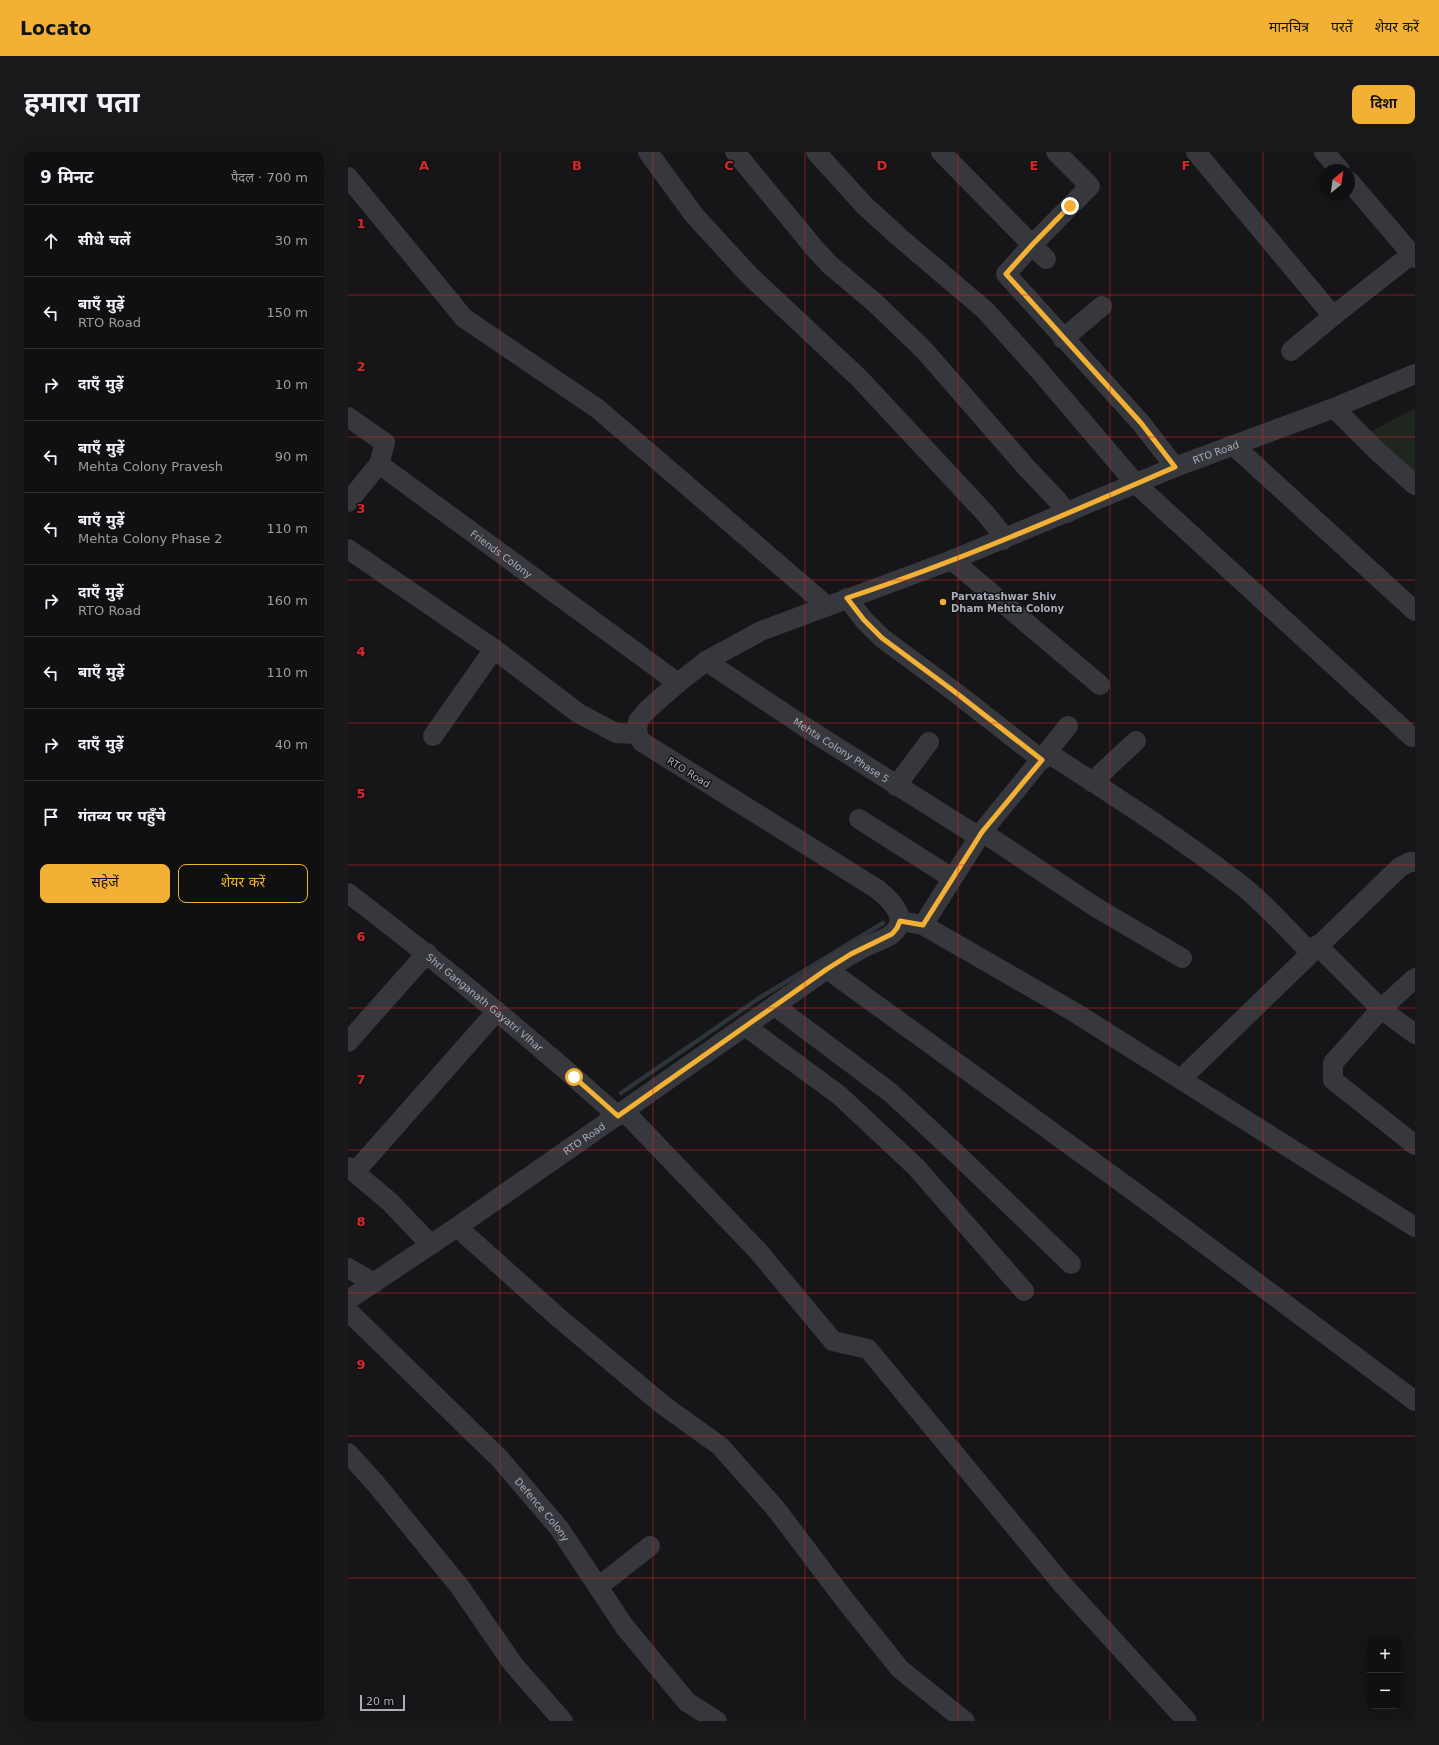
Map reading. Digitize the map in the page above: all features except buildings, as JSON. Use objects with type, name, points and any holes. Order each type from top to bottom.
[{"type":"street","points":[[648,152],[694,215],[749,275],[859,378],[985,514],[998,530],[1003,540]]},
{"type":"street","points":[[735,152],[816,250],[830,265],[874,302],[924,350],[1025,466],[1057,500],[1067,514]]},
{"type":"street","points":[[816,152],[864,205],[985,310],[1038,369],[1136,484],[1412,737]]},
{"type":"street","points":[[941,152],[1046,259]]},
{"type":"street","points":[[1056,152],[1090,186],[1032,245],[1006,274],[1063,339],[1141,423],[1175,467]]},
{"type":"street","points":[[1196,152],[1333,316]]},
{"type":"street","points":[[1324,152],[1335,164]]},
{"type":"street","points":[[348,177],[464,318],[598,410],[827,606]]},
{"type":"street","points":[[1291,351],[1333,316],[1414,256],[1355,188]]},
{"type":"street","points":[[1063,339],[1102,306]]},
{"type":"street","name":"RTO Road","points":[[348,1300],[457,1227],[827,969],[851,954],[892,934],[897,928],[900,921],[895,906],[877,889],[642,742],[637,734],[638,721],[647,710],[678,683],[706,661],[760,631],[1003,540],[1175,467],[1334,408],[1415,374]]},
{"type":"street","points":[[1334,408],[1375,449],[1415,485]]},
{"type":"street","points":[[348,417],[384,443],[379,464],[348,502]]},
{"type":"street","points":[[1233,445],[1415,611]]},
{"type":"street","name":"Friends Colony","points":[[379,464],[678,683]]},
{"type":"street","points":[[348,549],[494,649],[578,713],[616,733],[637,734]]},
{"type":"street","points":[[952,560],[1100,685]]},
{"type":"street","points":[[847,598],[864,620],[882,638],[955,692],[1045,756],[1092,782],[1237,881],[1381,1009],[1415,1034]]},
{"type":"street","points":[[433,736],[494,649]]},
{"type":"street","name":"Mehta Colony Phase 5","points":[[706,661],[896,786],[980,835],[1097,908],[1182,958]]},
{"type":"street","points":[[923,925],[980,835],[1068,726]]},
{"type":"street","points":[[1092,782],[1136,740]]},
{"type":"street","points":[[896,786],[929,742]]},
{"type":"street","points":[[859,819],[952,878]]},
{"type":"street","points":[[1181,1079],[1400,867],[1410,862],[1415,862]]},
{"type":"street","name":"Shri Ganganath Gayatri VIhar","points":[[348,893],[427,953],[621,1113],[758,1251],[833,1341],[868,1349],[1063,1585],[1187,1721]]},
{"type":"street","points":[[900,921],[923,925],[1074,1012],[1415,1226]]},
{"type":"street","points":[[348,1042],[427,953]]},
{"type":"street","points":[[827,969],[1143,1198],[1415,1401]]},
{"type":"street","points":[[1415,978],[1381,1009],[1332,1063],[1333,1080],[1415,1145]]},
{"type":"street","points":[[775,1006],[891,1093],[1071,1264]]},
{"type":"street","points":[[431,1244],[390,1202],[352,1170],[497,1011]]},
{"type":"street","points":[[746,1026],[839,1096],[916,1167],[1024,1292]]},
{"type":"street","points":[[457,1227],[559,1318],[663,1405],[720,1446],[776,1509],[844,1600],[900,1669],[965,1721]]},
{"type":"street","points":[[348,1268],[374,1283]]},
{"type":"street","name":"Defence Colony","points":[[348,1311],[500,1459],[559,1528],[624,1626],[687,1702],[717,1721]]},
{"type":"street","points":[[348,1453],[376,1484],[460,1586],[513,1664],[563,1721]]},
{"type":"street","points":[[598,1587],[650,1546]]},
{"type":"shaded area","points":[[1415,408],[1415,475],[1368,433]]},
{"type":"waterway","points":[[621,1093],[761,997],[883,923]]},
{"type":"place","name":"Parvatashwar Shiv Dham Mehta Colony","points":[[943,602]]},
{"type":"route","points":[[574,1077],[618,1116],[827,969],[851,954],[892,934],[900,921],[923,925],[982,832],[1042,760],[955,692],[882,638],[864,620],[847,598],[887,585],[1003,540],[1175,467],[1141,423],[1063,339],[1006,274],[1070,206]]}]
